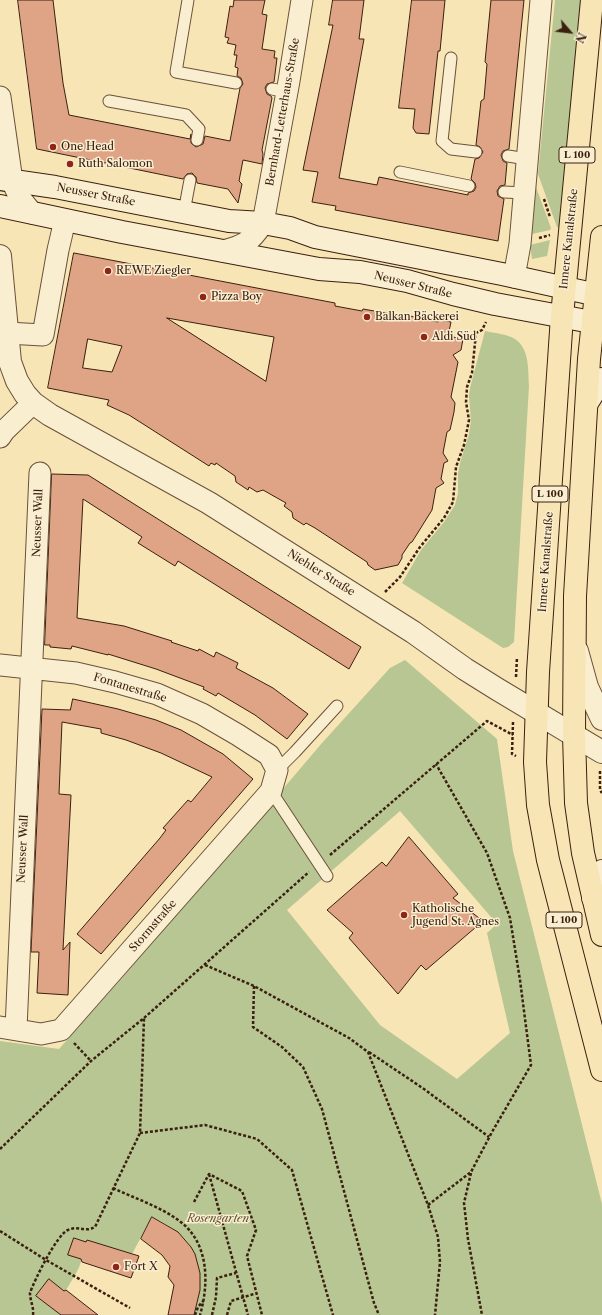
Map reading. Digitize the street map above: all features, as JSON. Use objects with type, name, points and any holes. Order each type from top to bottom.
[{"type":"main road","name":"Innere Kanalstraße","points":[[592,0],[562,316],[536,714],[535,768],[538,805],[548,860],[602,1070]]},
{"type":"main road","name":"Neusser Straße","points":[[6,180],[54,187],[229,221],[263,223],[290,228],[315,237],[514,277],[599,296]]},
{"type":"main road","name":"Neusser Straße","points":[[0,206],[223,251],[307,266],[360,272],[407,281],[495,304],[598,323]]},
{"type":"main road","points":[[307,266],[301,261],[300,249],[309,239],[315,237]]},
{"type":"main road","name":"L 100","points":[[602,237],[598,323],[586,403],[575,596],[574,735],[576,803],[583,853],[602,936]]},
{"type":"main road","points":[[0,256],[10,362],[17,381],[33,403]]},
{"type":"main road","points":[[586,403],[602,379]]},
{"type":"main road","name":"Niehler Straße","points":[[33,403],[50,415],[209,502],[372,605],[465,669],[536,714],[602,752]]},
{"type":"main road","points":[[575,642],[587,687],[602,719]]},
{"type":"main road","points":[[593,898],[602,871]]},
{"type":"street","name":"Bernhard-Letterhaus-Straße","points":[[263,223],[280,91],[302,0]]},
{"type":"street","points":[[514,277],[520,244],[514,192],[517,158],[541,0]]},
{"type":"street","points":[[0,98],[6,180],[32,213]]},
{"type":"street","points":[[7,333],[43,335],[58,250],[65,220]]},
{"type":"street","name":"Neusser Straße","points":[[223,251],[239,248],[255,234],[263,223]]},
{"type":"street","points":[[1,432],[33,403]]},
{"type":"street","name":"Neusser Wall","points":[[8,1028],[32,669],[40,473]]},
{"type":"street","points":[[0,665],[32,669]]},
{"type":"street","name":"Fontanestraße","points":[[32,669],[76,673],[157,694],[202,714],[238,735],[269,755],[277,770]]},
{"type":"street","name":"Stormstraße","points":[[61,1030],[271,791],[277,770]]},
{"type":"street","points":[[8,1028],[41,1034],[61,1030]]},
{"type":"lane","points":[[188,0],[176,72],[236,83]]},
{"type":"lane","points":[[451,58],[442,140],[451,149],[476,152]]},
{"type":"lane","points":[[109,101],[186,115],[199,129],[197,140]]},
{"type":"lane","points":[[400,172],[469,186]]},
{"type":"lane","points":[[184,212],[190,180]]},
{"type":"lane","points":[[277,770],[337,706]]},
{"type":"lane","points":[[271,791],[327,876]]},
{"type":"path","points":[[372,605],[400,578],[420,548],[444,518],[453,502],[456,467],[464,445],[469,420],[466,402],[472,373],[476,333],[482,330],[495,304]]},
{"type":"path","points":[[0,1149],[91,1060],[144,1018],[319,864],[488,721],[513,735],[512,754]]},
{"type":"path","points":[[436,764],[487,853],[510,918],[531,1065],[489,1137],[471,1172],[464,1203],[468,1239],[482,1315]]},
{"type":"path","points":[[205,965],[254,986],[350,1038],[368,1052],[424,1089],[489,1137]]},
{"type":"path","points":[[254,986],[253,1027],[282,1047],[303,1067],[322,1109],[374,1302],[379,1315]]},
{"type":"path","points":[[33,1315],[34,1311],[30,1299],[30,1293],[46,1260],[61,1236],[66,1231],[73,1228],[89,1230],[95,1227],[140,1133],[144,1018]]},
{"type":"path","points":[[61,1030],[91,1060]]},
{"type":"path","points":[[368,1052],[428,1205],[438,1236],[440,1262],[435,1315]]},
{"type":"path","points":[[140,1133],[204,1125],[257,1139],[292,1170],[334,1315]]},
{"type":"path","points":[[428,1205],[471,1172]]},
{"type":"path","points":[[194,1202],[209,1174]]},
{"type":"path","points":[[209,1174],[248,1315]]},
{"type":"path","points":[[209,1174],[242,1191],[256,1230],[247,1256],[262,1315]]},
{"type":"path","points":[[113,1188],[156,1208],[182,1224],[190,1232],[196,1241],[204,1260],[206,1273],[204,1299],[200,1315]]},
{"type":"path","points":[[0,1231],[46,1260],[130,1308]]},
{"type":"path","points":[[212,1315],[216,1298],[217,1278],[236,1273]]},
{"type":"path","points":[[227,1315],[231,1301],[256,1293]]},
{"type":"path","points":[[195,1315],[198,1307],[204,1299]]},
{"type":"green space","points":[[555,0],[581,0],[559,228],[557,227],[538,174]]},
{"type":"green space","points":[[536,187],[551,228],[550,230],[532,234]]},
{"type":"green space","points":[[550,240],[547,256],[532,259],[530,245]]},
{"type":"green space","points":[[485,331],[508,336],[520,343],[526,354],[529,386],[514,642],[508,647],[503,648],[402,583],[421,550],[444,522],[455,505],[458,493],[458,474],[460,463],[469,434],[471,421],[469,396],[470,388]]},
{"type":"green space","name":"Rosengarten","points":[[405,660],[497,739],[513,851],[602,1204],[602,1315],[194,1315],[200,1283],[196,1256],[180,1235],[168,1225],[152,1217],[132,1254],[81,1259],[78,1270],[64,1291],[61,1315],[0,1315],[0,1041],[59,1049],[122,978],[322,743],[390,668]],"holes":[[[400,811],[497,924],[487,933],[510,1033],[457,1079],[380,1025],[287,910]]]},
{"type":"building","points":[[18,0],[53,0],[63,83],[69,115],[190,139],[191,134],[191,143],[196,147],[203,144],[205,136],[230,141],[240,88],[243,84],[241,78],[237,76],[238,68],[235,67],[237,55],[234,55],[236,45],[227,43],[229,38],[225,37],[230,6],[233,7],[234,0],[265,0],[262,14],[267,15],[262,49],[275,51],[274,58],[277,58],[274,82],[267,84],[265,88],[267,94],[272,98],[262,150],[262,164],[243,160],[239,181],[242,184],[238,203],[228,189],[197,183],[196,177],[192,173],[187,174],[183,179],[37,149]]},
{"type":"building","points":[[333,0],[364,0],[359,39],[364,39],[339,178],[377,185],[379,177],[468,195],[468,193],[474,191],[476,187],[475,183],[471,179],[475,159],[479,158],[483,152],[480,147],[476,145],[481,101],[484,99],[487,64],[485,62],[491,0],[524,0],[509,149],[503,151],[501,155],[503,161],[507,163],[505,185],[500,186],[497,191],[498,196],[504,199],[498,241],[335,210],[336,206],[312,202],[318,172],[303,170],[333,25],[329,25]]},
{"type":"building","points":[[412,0],[445,0],[429,134],[416,133],[413,128],[415,109],[399,108]]},
{"type":"building","points":[[74,253],[335,303],[335,306],[362,311],[363,309],[438,322],[440,320],[451,322],[448,336],[463,339],[461,350],[453,355],[458,362],[451,397],[455,403],[454,412],[450,430],[447,432],[443,453],[448,461],[444,463],[441,479],[444,483],[436,488],[432,510],[402,555],[398,565],[375,570],[368,565],[367,562],[315,528],[306,523],[304,525],[293,518],[292,512],[284,506],[286,503],[263,490],[257,492],[249,487],[248,490],[236,482],[235,476],[216,463],[215,465],[211,463],[209,466],[129,415],[107,405],[109,400],[48,388]],"holes":[[[167,318],[274,337],[266,381]],[[88,339],[122,346],[112,372],[83,368]]]},
{"type":"building","points":[[52,474],[88,475],[361,647],[349,669],[178,561],[175,566],[138,543],[142,537],[83,499],[77,618],[124,626],[198,651],[199,649],[214,657],[216,652],[238,663],[236,668],[273,688],[308,714],[287,739],[255,715],[218,693],[216,696],[203,689],[204,687],[156,669],[108,654],[72,646],[71,649],[50,647],[50,645],[45,645]]},
{"type":"building","points":[[73,699],[118,709],[156,720],[181,730],[223,754],[253,779],[101,954],[77,934],[160,838],[166,830],[163,828],[188,800],[191,802],[212,777],[161,753],[126,740],[101,733],[101,729],[62,722],[59,794],[71,795],[63,950],[70,942],[68,995],[37,993],[39,952],[31,952],[42,709],[70,710]]},
{"type":"building","name":"Katholische Jugend St. Agnes","points":[[409,837],[458,894],[453,898],[483,921],[426,970],[421,965],[398,994],[349,938],[353,933],[327,910],[382,862],[386,866]]},
{"type":"building","name":"Fort X","points":[[152,1217],[178,1232],[195,1254],[200,1273],[200,1290],[194,1315],[168,1315],[174,1285],[168,1277],[170,1266],[162,1255],[141,1239]]},
{"type":"building","points":[[74,1238],[86,1242],[87,1240],[139,1256],[131,1278],[82,1262],[81,1259],[68,1255]]},
{"type":"building","points":[[49,1279],[64,1291],[66,1290],[98,1315],[61,1315],[36,1296]]},
{"type":"place","name":"One Head","points":[[53,147]]},
{"type":"place","name":"Ruth Salomon","points":[[70,164]]},
{"type":"place","name":"REWE Ziegler","points":[[108,271]]},
{"type":"place","name":"Pizza Boy","points":[[203,297]]},
{"type":"place","name":"Balkan Bäckerei","points":[[367,317]]},
{"type":"place","name":"Aldi Süd","points":[[424,337]]},
{"type":"place","name":"Katholische Jugend St. Agnes","points":[[404,915]]},
{"type":"place","name":"Fort X","points":[[116,1267]]}]
